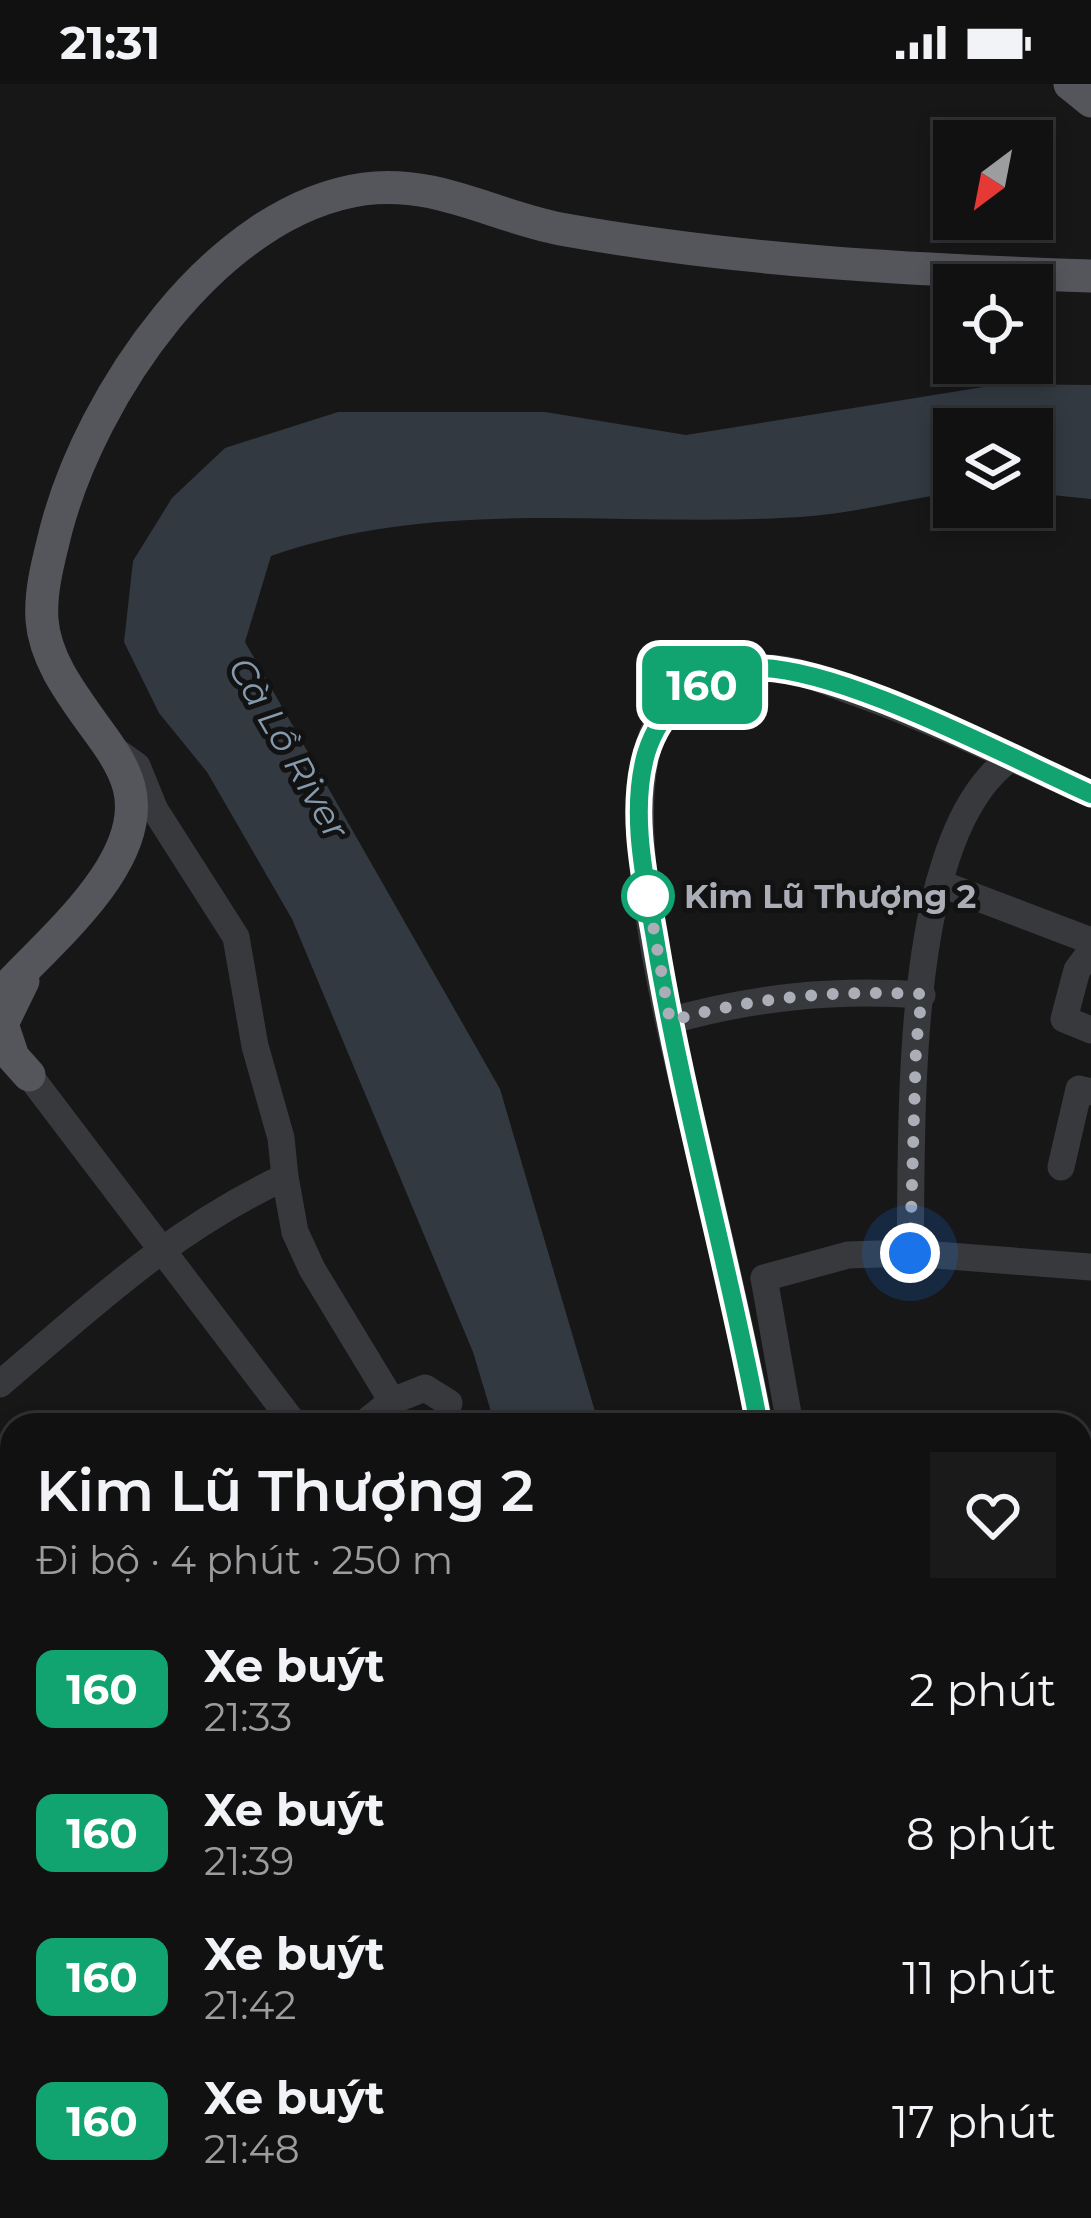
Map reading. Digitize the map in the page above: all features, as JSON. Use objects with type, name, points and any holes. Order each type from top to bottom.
[{"type":"main road","points":[[1070,84],[1091,100]]},
{"type":"main road","points":[[0,994],[113,868],[128,836],[129,787],[49,652],[42,619],[44,575],[77,463],[107,400],[164,319],[242,247],[304,208],[360,189],[430,189],[560,229],[668,245],[886,269],[1091,276]]},
{"type":"main road","points":[[28,1075],[13,1057],[2,1024],[38,951]]},
{"type":"street","points":[[758,1413],[670,1021],[641,852],[640,794],[656,725],[678,698],[745,668],[774,668],[907,711],[1091,794]]},
{"type":"street","points":[[107,744],[137,766],[154,810],[236,937],[255,1046],[281,1138],[295,1232],[312,1270],[392,1400]]},
{"type":"street","points":[[910,1253],[916,1047],[939,883],[959,818],[983,781],[1011,758]]},
{"type":"street","points":[[939,883],[1091,941]]},
{"type":"street","points":[[1091,950],[1077,970],[1064,1019],[1091,1030]]},
{"type":"street","points":[[670,1021],[739,1001],[844,990],[922,994]]},
{"type":"street","points":[[28,1075],[287,1413]]},
{"type":"street","points":[[1061,1167],[1079,1089],[1091,1092]]},
{"type":"street","points":[[0,1384],[162,1246],[220,1208],[285,1177]]},
{"type":"street","points":[[764,1278],[848,1256],[910,1253],[1091,1267]]},
{"type":"street","points":[[744,1342],[764,1278]]},
{"type":"street","points":[[764,1278],[788,1413]]},
{"type":"street","points":[[376,1413],[392,1400],[425,1388],[449,1403]]},
{"type":"water","name":"Cà Lồ River","points":[[1002,384],[1091,385],[1091,499],[1053,495],[1053,408],[933,408],[933,496],[819,515],[733,520],[533,518],[401,526],[336,537],[271,556],[245,642],[500,1089],[595,1413],[491,1413],[473,1352],[292,919],[207,772],[159,713],[124,642],[133,561],[172,498],[225,448],[338,412],[545,412],[686,435]]},
{"type":"bus line","name":"160","points":[[757,1413],[666,1008],[641,852],[640,794],[656,725],[678,698],[717,677],[745,668],[774,668],[907,711],[1091,794]]},
{"type":"place","name":"Kim Lũ Thượng 2","points":[[648,896]]},
{"type":"route","points":[[648,896],[647,891],[670,1021],[739,1001],[844,990],[922,994],[910,1253]]}]
